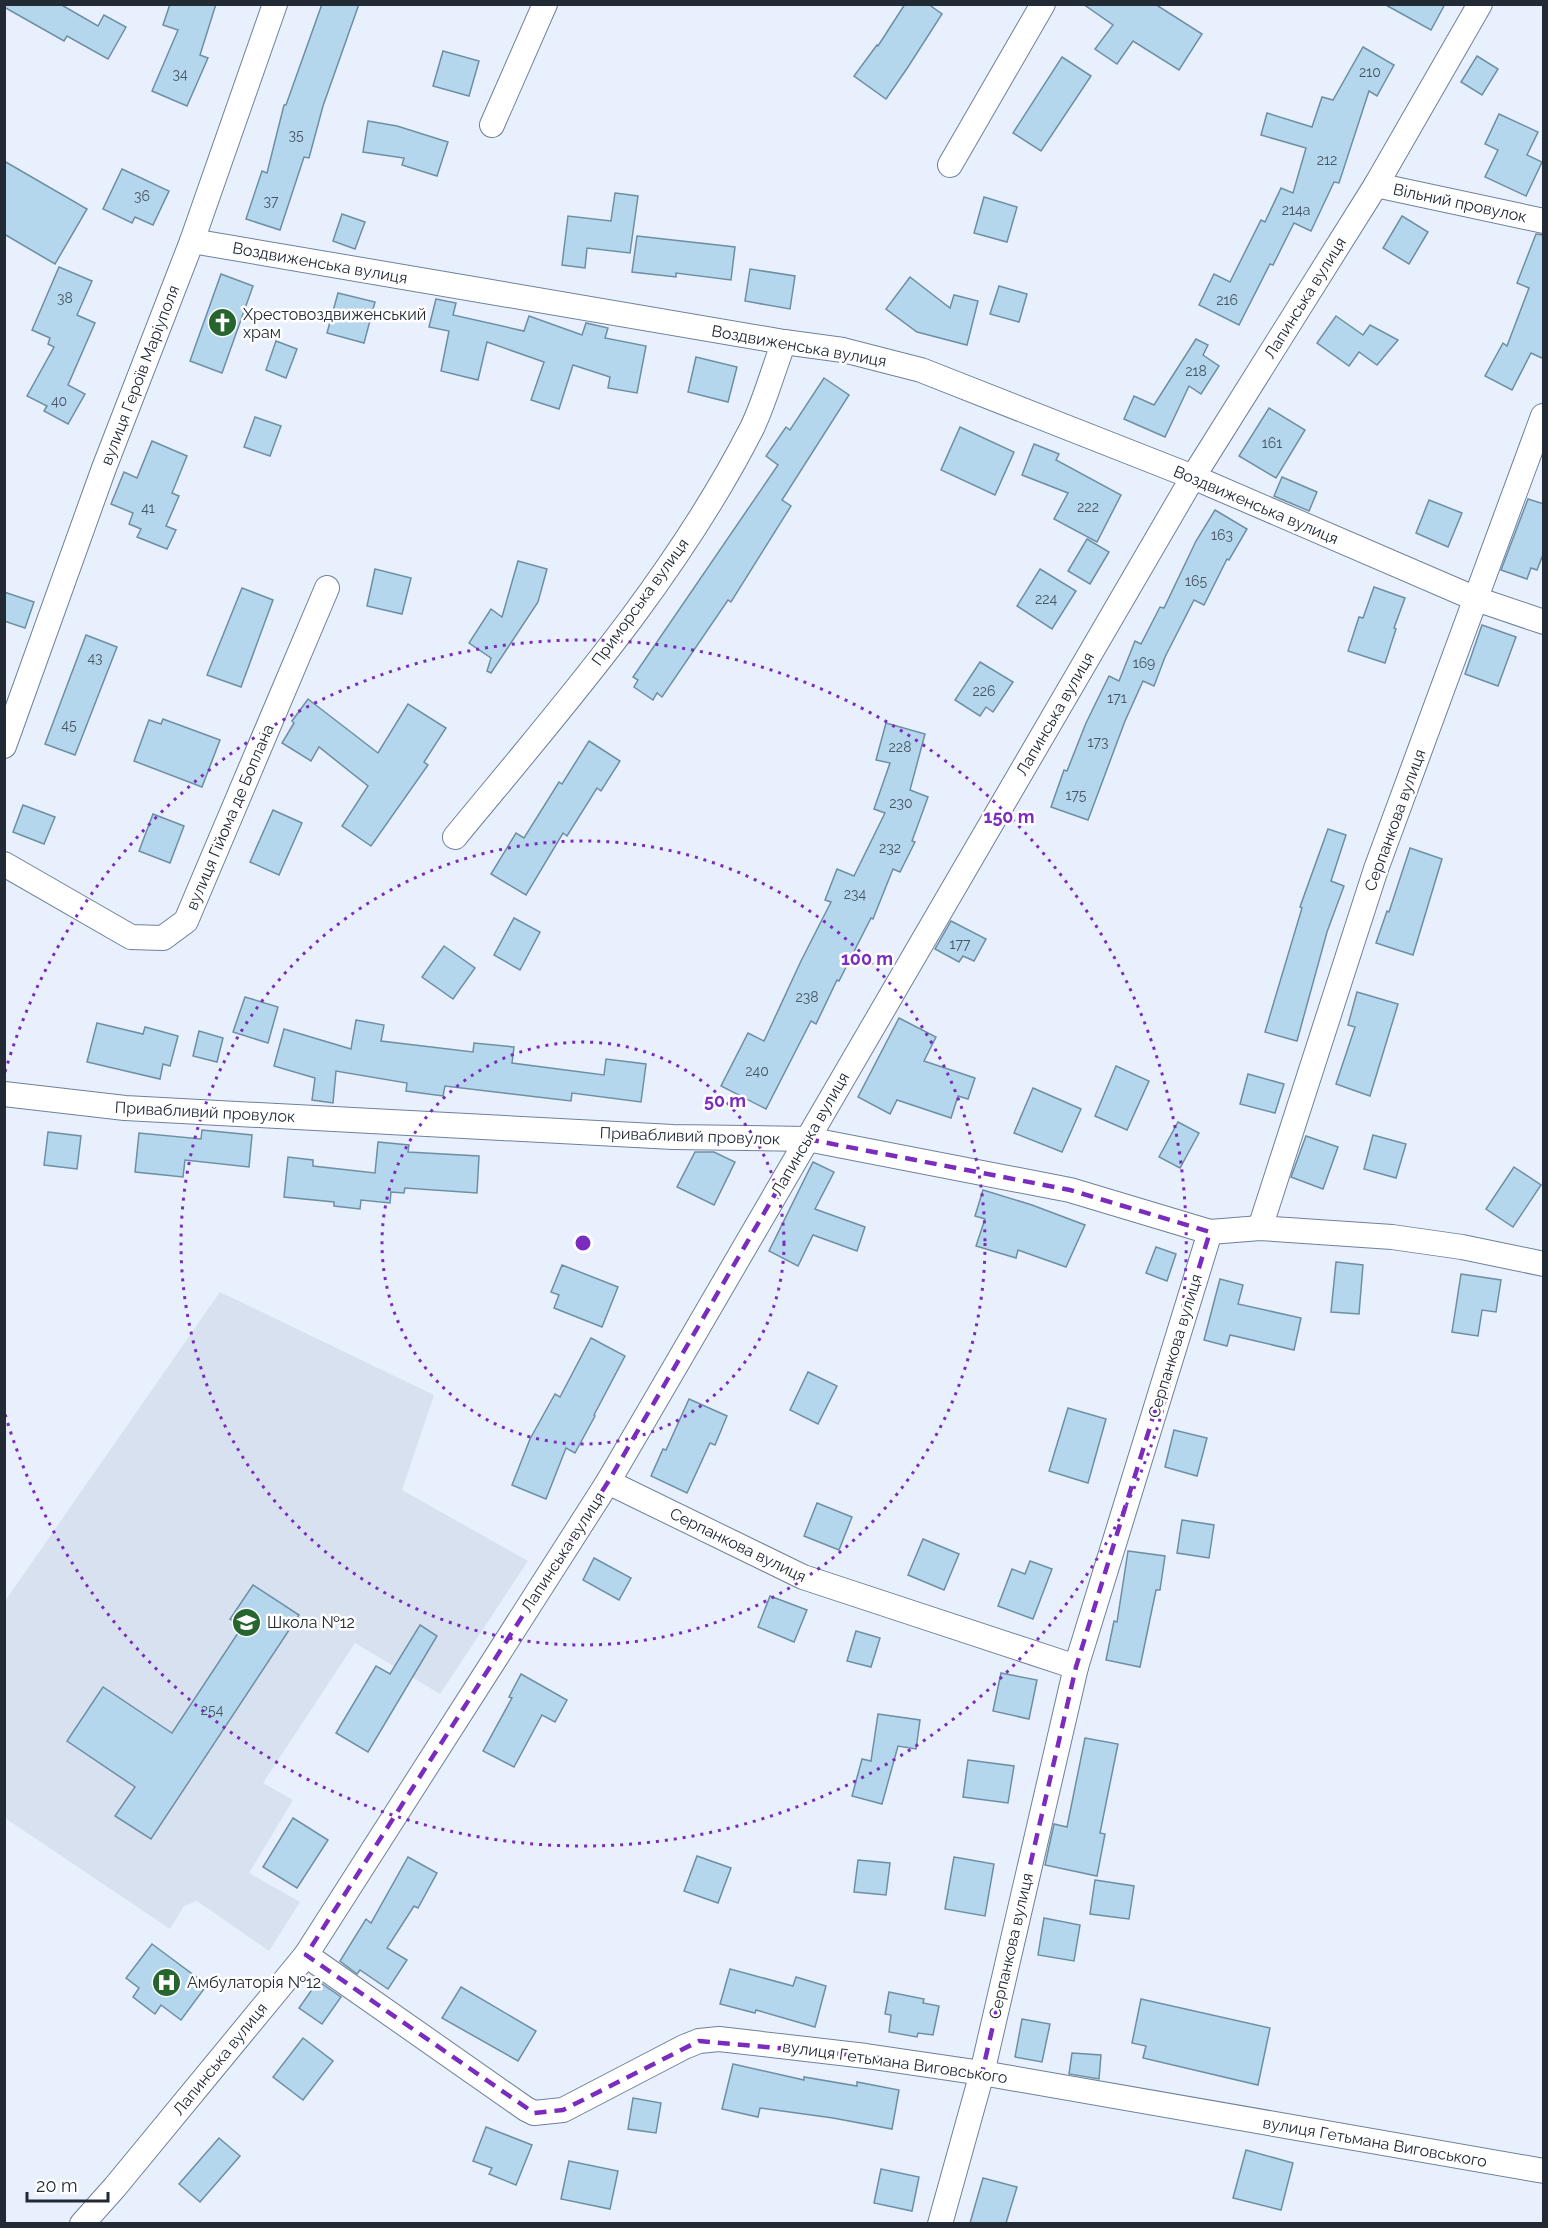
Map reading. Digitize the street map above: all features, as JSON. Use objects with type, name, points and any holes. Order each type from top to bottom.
[{"type":"street","name":"вулиця Героїв Маріуполя","points":[[4,746],[104,468],[192,241],[275,4]]},
{"type":"street","points":[[492,125],[545,4]]},
{"type":"street","points":[[950,165],[1043,4]]},
{"type":"street","name":"Лапинська вулиця","points":[[82,2223],[115,2187],[306,1955],[608,1482],[1193,477],[1376,185],[1480,4]]},
{"type":"street","name":"Вільний провулок","points":[[1376,185],[1544,221]]},
{"type":"street","name":"Воздвиженська вулиця","points":[[192,241],[784,342],[843,350],[921,370],[1193,477],[1476,599],[1544,622]]},
{"type":"street","name":"Приморська вулиця","points":[[455,837],[602,657],[669,566],[703,513],[753,426],[784,342]]},
{"type":"street","name":"Серпанкова вулиця","points":[[1260,1228],[1376,869],[1543,416]]},
{"type":"street","name":"вулиця Гійома де Боплана","points":[[4,864],[131,937],[163,938],[186,921],[327,588]]},
{"type":"street","name":"Привабливий провулок","points":[[4,1095],[125,1108],[673,1137],[807,1139],[1070,1190],[1210,1232],[1260,1228],[1392,1237],[1462,1247],[1544,1264]]},
{"type":"street","name":"Серпанкова вулиця","points":[[940,2223],[982,2073],[1076,1667],[1210,1232]]},
{"type":"street","name":"Серпанкова вулиця","points":[[608,1482],[803,1577],[1076,1667]]},
{"type":"street","name":"вулиця Гетьмана Виговського","points":[[306,1955],[534,2113],[563,2110],[684,2047],[699,2041],[719,2039],[855,2054],[982,2073],[1544,2171]]},
{"type":"highlighted area","points":[[807,1139],[1070,1190],[1210,1232],[1076,1667],[982,2073],[866,2056],[699,2041],[563,2110],[534,2113],[306,1955],[608,1482]]},
{"type":"shaded area","name":"Школа №12","points":[[220,1292],[434,1395],[402,1490],[528,1561],[440,1694],[355,1643],[263,1783],[293,1800],[249,1873],[300,1902],[269,1951],[197,1901],[184,1906],[170,1929],[5,1818],[5,1601]]},
{"type":"building","points":[[4,4],[60,4],[98,26],[104,15],[126,27],[108,59],[67,36],[64,41],[4,7]]},
{"type":"building","points":[[170,4],[216,4],[200,55],[208,58],[187,106],[152,91],[178,30],[163,25]]},
{"type":"building","points":[[322,4],[359,4],[323,106],[309,158],[304,157],[280,230],[246,219],[262,171],[267,173],[284,105],[286,105]]},
{"type":"building","points":[[905,4],[928,4],[942,14],[886,99],[854,76],[878,46]]},
{"type":"building","points":[[1083,4],[1155,4],[1202,34],[1179,70],[1133,41],[1117,64],[1095,49],[1113,25]]},
{"type":"building","points":[[1384,4],[1445,4],[1431,30]]},
{"type":"building","points":[[1363,47],[1394,65],[1377,96],[1369,91],[1339,183],[1334,182],[1311,231],[1294,223],[1239,325],[1199,305],[1214,274],[1230,282],[1261,220],[1265,222],[1281,188],[1293,193],[1306,148],[1261,135],[1267,113],[1312,127],[1322,97],[1333,100]]},
{"type":"building","points":[[443,51],[479,61],[469,96],[433,86]]},
{"type":"building","points":[[1477,56],[1498,69],[1482,95],[1461,82]]},
{"type":"building","points":[[1062,57],[1091,76],[1041,151],[1013,133]]},
{"type":"building","points":[[1499,114],[1538,132],[1527,155],[1542,162],[1526,196],[1485,177],[1498,150],[1485,144]]},
{"type":"building","points":[[368,121],[397,126],[448,142],[437,176],[402,165],[404,158],[363,152]]},
{"type":"building","points":[[4,161],[87,209],[55,264],[4,234]]},
{"type":"building","points":[[122,169],[169,191],[153,225],[135,217],[132,223],[103,209]]},
{"type":"building","points":[[615,193],[638,196],[630,253],[587,248],[585,268],[562,265],[568,216],[611,221]]},
{"type":"building","points":[[984,197],[1017,207],[1007,242],[974,233]]},
{"type":"building","points":[[342,214],[365,222],[355,249],[333,241]]},
{"type":"building","points":[[1402,216],[1428,232],[1409,264],[1383,248]]},
{"type":"building","points":[[1536,234],[1544,235],[1544,359],[1531,353],[1512,390],[1485,376],[1503,343],[1507,346],[1529,288],[1517,283]]},
{"type":"building","points":[[637,236],[735,247],[731,280],[676,273],[676,277],[632,272]]},
{"type":"building","points":[[59,267],[92,281],[77,315],[95,323],[68,385],[85,394],[68,424],[44,411],[47,406],[27,396],[54,347],[48,344],[50,338],[32,330]]},
{"type":"building","points":[[750,269],[795,276],[790,309],[745,301]]},
{"type":"building","name":"Хрестовоздвиженський храм","points":[[221,274],[253,286],[222,373],[190,361]]},
{"type":"building","points":[[910,277],[950,308],[954,295],[978,301],[967,345],[917,332],[886,309]]},
{"type":"building","points":[[999,286],[1027,294],[1019,322],[990,314]]},
{"type":"building","points":[[338,293],[375,302],[364,343],[327,333]]},
{"type":"building","points":[[436,299],[456,303],[453,315],[524,331],[529,316],[582,335],[586,323],[608,328],[605,338],[646,346],[637,393],[608,388],[610,377],[573,365],[559,409],[531,400],[544,362],[487,342],[478,380],[441,371],[449,331],[429,327]]},
{"type":"building","points":[[1336,316],[1363,335],[1370,325],[1398,340],[1377,365],[1359,352],[1349,366],[1317,343]]},
{"type":"building","points":[[1196,339],[1208,345],[1203,355],[1219,366],[1201,394],[1189,386],[1165,437],[1124,419],[1134,396],[1154,405]]},
{"type":"building","points":[[276,341],[297,349],[286,378],[266,370]]},
{"type":"building","points":[[696,357],[737,367],[728,402],[688,392]]},
{"type":"building","points":[[824,378],[849,395],[782,500],[791,506],[731,602],[728,600],[662,697],[657,693],[653,700],[634,687],[638,680],[633,677],[778,465],[766,456],[786,427],[790,430]]},
{"type":"building","points":[[1269,408],[1305,430],[1276,478],[1239,456]]},
{"type":"building","points":[[255,417],[281,426],[270,456],[244,447]]},
{"type":"building","points":[[960,427],[1014,452],[995,495],[941,470]]},
{"type":"building","points":[[152,441],[187,456],[172,493],[179,496],[166,526],[176,530],[167,549],[137,537],[141,529],[129,524],[133,513],[111,504],[124,472],[137,478]]},
{"type":"building","points":[[1034,444],[1059,454],[1056,460],[1121,495],[1097,542],[1054,519],[1068,493],[1022,475]]},
{"type":"building","points":[[1282,477],[1317,492],[1309,511],[1274,496]]},
{"type":"building","points":[[1528,499],[1544,504],[1544,552],[1537,570],[1531,568],[1527,579],[1501,570]]},
{"type":"building","points":[[1429,500],[1462,513],[1448,547],[1416,533]]},
{"type":"building","points":[[1215,510],[1247,529],[1229,560],[1227,559],[1204,605],[1194,600],[1165,657],[1154,686],[1143,681],[1125,721],[1088,820],[1051,807],[1064,770],[1067,771],[1086,723],[1109,676],[1119,681],[1135,641],[1141,644],[1160,607],[1164,608],[1196,541]]},
{"type":"building","points":[[1087,539],[1109,552],[1090,584],[1068,571]]},
{"type":"building","points":[[518,561],[547,569],[538,602],[491,673],[487,671],[491,658],[469,643],[491,609],[502,617]]},
{"type":"building","points":[[375,569],[411,578],[402,614],[367,606]]},
{"type":"building","points":[[1040,569],[1076,591],[1052,629],[1017,606]]},
{"type":"building","points":[[1374,587],[1405,598],[1385,663],[1348,651],[1359,617],[1363,618]]},
{"type":"building","points":[[242,588],[273,600],[241,687],[207,675]]},
{"type":"building","points":[[4,592],[34,602],[25,628],[4,621]]},
{"type":"building","points":[[1482,625],[1516,637],[1498,686],[1465,674]]},
{"type":"building","points":[[86,635],[117,647],[75,755],[45,744]]},
{"type":"building","points":[[980,662],[1013,682],[993,712],[986,707],[980,716],[955,700]]},
{"type":"building","points":[[308,699],[378,753],[408,704],[446,728],[424,762],[428,765],[371,846],[342,826],[368,786],[319,747],[311,761],[282,743],[294,723],[292,721]]},
{"type":"building","points":[[163,719],[220,740],[202,787],[134,761],[149,720],[161,724]]},
{"type":"building","points":[[886,723],[925,734],[910,790],[928,797],[912,841],[915,842],[900,872],[893,869],[873,919],[871,918],[839,981],[837,980],[816,1024],[811,1021],[766,1109],[721,1086],[748,1033],[764,1041],[831,902],[825,900],[837,869],[854,876],[885,813],[874,809],[890,763],[876,760]]},
{"type":"building","points":[[589,741],[620,761],[601,791],[597,788],[567,836],[563,833],[526,895],[491,874],[516,833],[524,838],[559,782],[562,784]]},
{"type":"building","points":[[23,805],[55,817],[44,844],[13,832]]},
{"type":"building","points":[[273,810],[302,823],[279,875],[250,862]]},
{"type":"building","points":[[153,814],[184,826],[170,863],[139,851]]},
{"type":"building","points":[[1328,829],[1346,835],[1331,881],[1344,886],[1327,932],[1297,1041],[1265,1032],[1302,908],[1300,907]]},
{"type":"building","points":[[1410,848],[1442,859],[1413,955],[1376,943]]},
{"type":"building","points":[[514,918],[540,932],[520,970],[494,955]]},
{"type":"building","points":[[951,921],[986,939],[974,961],[963,956],[959,962],[935,949]]},
{"type":"building","points":[[444,946],[475,968],[453,999],[422,977]]},
{"type":"building","points":[[1357,992],[1398,1004],[1370,1096],[1336,1084],[1355,1027],[1348,1025]]},
{"type":"building","points":[[245,997],[278,1007],[268,1043],[233,1032]]},
{"type":"building","points":[[899,1018],[936,1037],[924,1061],[975,1078],[968,1099],[958,1096],[951,1118],[897,1100],[890,1114],[858,1097]]},
{"type":"building","points":[[356,1020],[384,1025],[381,1041],[473,1052],[474,1043],[514,1047],[512,1063],[604,1075],[606,1059],[646,1064],[641,1102],[572,1093],[571,1101],[445,1086],[443,1096],[406,1091],[407,1083],[336,1071],[333,1103],[312,1100],[315,1078],[274,1066],[284,1029],[351,1049]]},
{"type":"building","points":[[97,1023],[143,1034],[145,1027],[178,1036],[170,1066],[163,1064],[160,1079],[87,1062]]},
{"type":"building","points":[[199,1031],[223,1038],[217,1062],[193,1056]]},
{"type":"building","points":[[1116,1066],[1149,1081],[1127,1130],[1095,1116]]},
{"type":"building","points":[[1248,1074],[1284,1084],[1275,1113],[1240,1104]]},
{"type":"building","points":[[1033,1088],[1081,1109],[1062,1152],[1014,1133]]},
{"type":"building","points":[[1178,1122],[1199,1133],[1180,1168],[1159,1157]]},
{"type":"building","points":[[202,1130],[252,1135],[249,1167],[185,1160],[183,1177],[135,1172],[139,1133],[201,1139]]},
{"type":"building","points":[[48,1132],[81,1136],[77,1169],[44,1165]]},
{"type":"building","points":[[1373,1135],[1406,1144],[1396,1178],[1364,1169]]},
{"type":"building","points":[[1306,1136],[1338,1147],[1323,1189],[1291,1177]]},
{"type":"building","points":[[378,1142],[409,1145],[408,1152],[479,1156],[477,1193],[405,1188],[404,1193],[391,1192],[390,1203],[361,1200],[360,1209],[334,1206],[334,1202],[284,1197],[288,1157],[313,1160],[313,1166],[375,1173]]},
{"type":"building","points":[[695,1152],[714,1152],[735,1162],[714,1205],[677,1187]]},
{"type":"building","points":[[813,1162],[834,1172],[815,1209],[865,1227],[857,1251],[813,1235],[798,1266],[769,1251]]},
{"type":"building","points":[[1514,1167],[1541,1185],[1513,1227],[1486,1209]]},
{"type":"building","points":[[983,1190],[1085,1225],[1066,1267],[1018,1250],[1016,1258],[976,1246],[985,1219],[975,1216]]},
{"type":"building","points":[[1156,1247],[1176,1254],[1167,1281],[1146,1273]]},
{"type":"building","points":[[1336,1262],[1363,1265],[1359,1314],[1331,1312]]},
{"type":"building","points":[[562,1265],[618,1287],[602,1327],[554,1308],[559,1295],[551,1292]]},
{"type":"building","points":[[1461,1274],[1501,1280],[1496,1312],[1482,1310],[1478,1336],[1452,1332]]},
{"type":"building","points":[[1220,1279],[1243,1285],[1238,1304],[1301,1318],[1294,1350],[1230,1335],[1227,1346],[1204,1340]]},
{"type":"building","points":[[591,1338],[625,1356],[575,1453],[566,1448],[546,1499],[512,1485],[530,1439],[555,1394],[560,1397]]},
{"type":"building","points":[[808,1372],[837,1386],[818,1424],[790,1410]]},
{"type":"building","points":[[689,1399],[727,1416],[715,1445],[710,1443],[687,1493],[651,1476],[663,1449],[666,1450]]},
{"type":"building","points":[[1068,1408],[1106,1419],[1088,1483],[1049,1471]]},
{"type":"building","points":[[1174,1430],[1207,1438],[1197,1476],[1165,1467]]},
{"type":"building","points":[[817,1503],[852,1517],[839,1550],[804,1536]]},
{"type":"building","points":[[1182,1520],[1214,1525],[1209,1558],[1177,1553]]},
{"type":"building","points":[[923,1539],[959,1554],[944,1590],[908,1575]]},
{"type":"building","points":[[1128,1551],[1165,1556],[1160,1590],[1156,1590],[1140,1667],[1106,1660],[1114,1621],[1117,1622]]},
{"type":"building","points":[[594,1558],[631,1578],[619,1600],[583,1580]]},
{"type":"building","points":[[1030,1561],[1052,1569],[1033,1619],[998,1606],[1012,1569],[1025,1574]]},
{"type":"building","points":[[253,1585],[299,1615],[151,1839],[115,1816],[135,1787],[67,1741],[103,1687],[172,1733],[242,1627],[230,1619]]},
{"type":"building","points":[[770,1596],[807,1610],[794,1642],[758,1627]]},
{"type":"building","points":[[420,1625],[437,1636],[368,1752],[336,1733],[376,1666],[390,1674]]},
{"type":"building","points":[[856,1631],[880,1638],[871,1667],[847,1661]]},
{"type":"building","points":[[1001,1673],[1037,1680],[1029,1719],[993,1711]]},
{"type":"building","points":[[521,1674],[567,1700],[555,1722],[542,1715],[514,1767],[483,1751],[512,1698],[509,1697]]},
{"type":"building","points":[[878,1714],[920,1720],[916,1749],[898,1746],[882,1804],[852,1796],[862,1759],[871,1761]]},
{"type":"building","points":[[1085,1738],[1118,1744],[1100,1833],[1105,1834],[1097,1876],[1045,1865],[1054,1824],[1067,1827]]},
{"type":"building","points":[[968,1760],[1014,1766],[1008,1803],[963,1797]]},
{"type":"building","points":[[293,1818],[328,1840],[297,1888],[263,1867]]},
{"type":"building","points":[[697,1856],[731,1868],[718,1903],[684,1891]]},
{"type":"building","points":[[408,1857],[437,1873],[418,1908],[414,1906],[387,1948],[407,1960],[388,1989],[360,1970],[357,1974],[340,1961],[366,1919],[371,1923]]},
{"type":"building","points":[[954,1857],[994,1864],[985,1916],[945,1909]]},
{"type":"building","points":[[858,1860],[890,1863],[886,1895],[854,1892]]},
{"type":"building","points":[[1095,1880],[1134,1886],[1129,1919],[1090,1914]]},
{"type":"building","points":[[1044,1918],[1080,1925],[1074,1961],[1038,1955]]},
{"type":"building","name":"Амбулаторія №12","points":[[152,1944],[207,1985],[181,2020],[161,2005],[155,2014],[133,1997],[139,1988],[126,1978]]},
{"type":"building","points":[[730,1969],[793,1986],[796,1977],[826,1986],[815,2027],[756,2010],[755,2013],[720,2004]]},
{"type":"building","points":[[318,1981],[341,1997],[322,2024],[299,2008]]},
{"type":"building","points":[[461,1987],[536,2031],[518,2061],[442,2018]]},
{"type":"building","points":[[889,1992],[924,1999],[923,2003],[939,2006],[933,2035],[918,2033],[917,2037],[889,2032],[891,2015],[885,2014]]},
{"type":"building","points":[[1141,1999],[1270,2028],[1258,2085],[1143,2058],[1146,2046],[1132,2043]]},
{"type":"building","points":[[1022,2019],[1050,2024],[1042,2062],[1015,2057]]},
{"type":"building","points":[[303,2038],[333,2061],[303,2100],[273,2077]]},
{"type":"building","points":[[1072,2053],[1101,2055],[1099,2079],[1069,2074]]},
{"type":"building","points":[[733,2064],[804,2080],[804,2077],[857,2086],[857,2082],[899,2090],[892,2129],[760,2108],[758,2117],[722,2109]]},
{"type":"building","points":[[633,2098],[661,2103],[656,2133],[628,2129]]},
{"type":"building","points":[[486,2127],[532,2145],[516,2185],[489,2174],[492,2168],[473,2161]]},
{"type":"building","points":[[219,2138],[240,2156],[200,2202],[179,2184]]},
{"type":"building","points":[[1246,2150],[1293,2163],[1281,2210],[1233,2198]]},
{"type":"building","points":[[569,2161],[618,2171],[610,2209],[561,2199]]},
{"type":"building","points":[[881,2169],[919,2177],[912,2211],[874,2203]]},
{"type":"building","points":[[983,2178],[1017,2187],[1006,2223],[970,2223]]},
{"type":"place","name":"Хрестовоздвиженський храм","points":[[222,323]]},
{"type":"place","name":"Школа №12","points":[[246,1622]]},
{"type":"place","name":"Амбулаторія №12","points":[[166,1982]]}]
